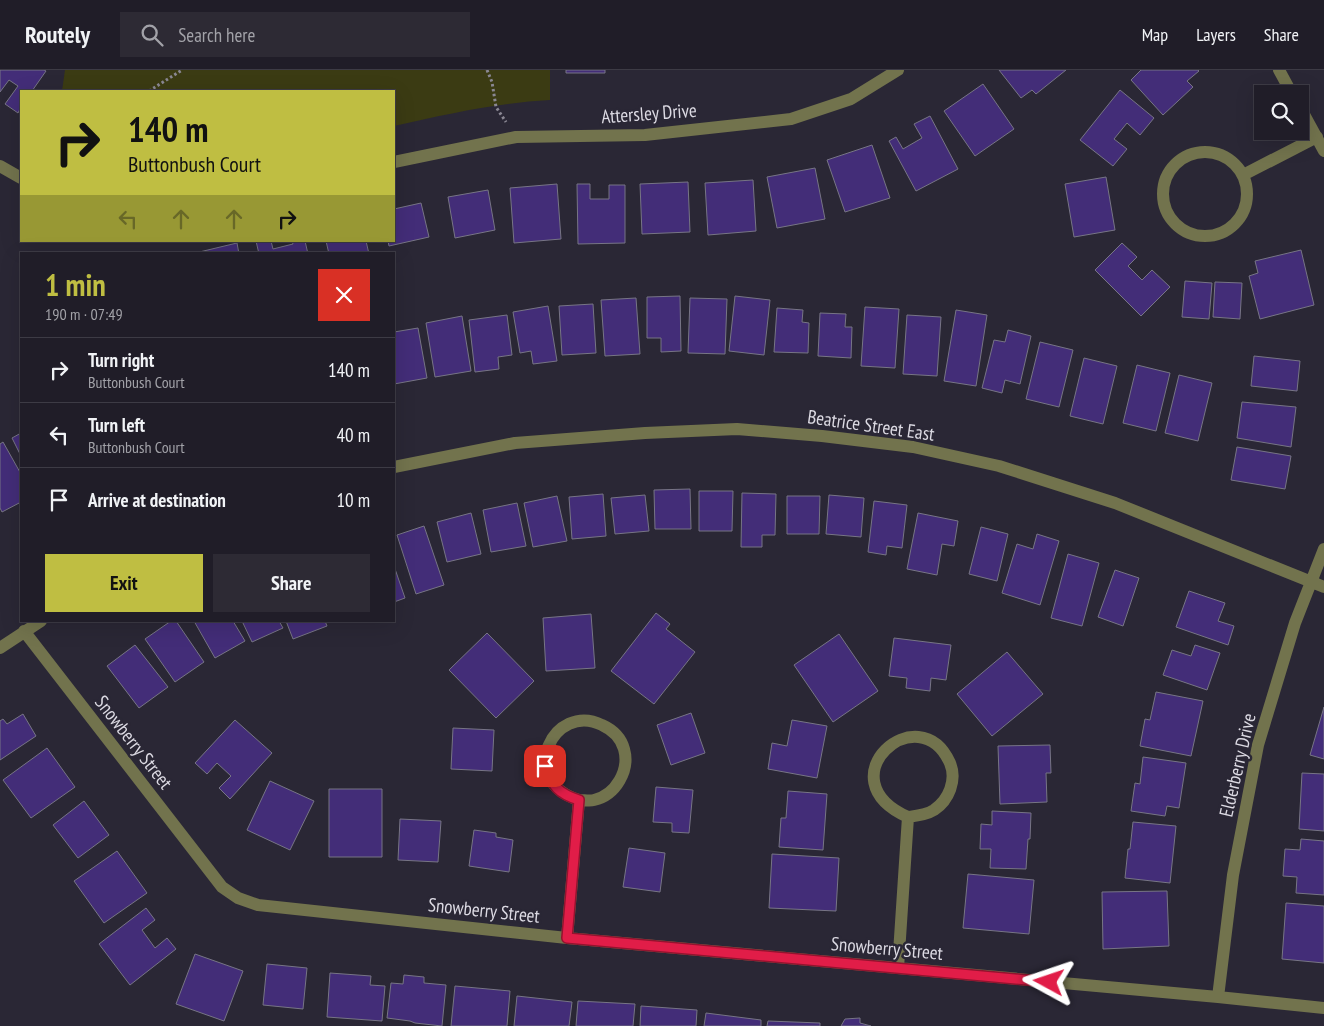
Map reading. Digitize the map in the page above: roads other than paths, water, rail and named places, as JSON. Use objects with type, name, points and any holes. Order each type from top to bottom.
[{"type":"street","name":"Attersley Drive","points":[[395,162],[516,137],[645,135],[791,119],[851,99],[898,70]]},
{"type":"street","points":[[1279,70],[1287,85]]},
{"type":"street","points":[[1309,123],[1324,152]]},
{"type":"street","points":[[1243,176],[1317,137]]},
{"type":"street","points":[[1199,152],[1225,157],[1236,164],[1243,176],[1247,189],[1247,204],[1241,217],[1231,228],[1218,235],[1204,237],[1189,233],[1177,226],[1168,214],[1163,200],[1164,187],[1168,175],[1176,164],[1186,156],[1199,152]]},
{"type":"street","points":[[0,166],[20,177]]},
{"type":"street","name":"Beatrice Street East","points":[[395,467],[515,443],[645,432],[736,429],[822,436],[913,447],[999,466],[1115,504],[1324,587]]},
{"type":"street","name":"Elderberry Drive","points":[[1218,997],[1233,875],[1258,745],[1295,623],[1324,549]]},
{"type":"street","points":[[0,648],[38,622]]},
{"type":"street","name":"Snowberry Street","points":[[24,631],[222,887],[238,898],[258,905],[567,938],[1324,1008]]},
{"type":"street","points":[[584,720],[597,722],[609,728],[618,737],[624,749],[626,762],[623,774],[616,786],[607,794],[594,800],[579,800],[568,797],[557,789],[549,778],[545,766],[546,752],[551,740],[559,729],[571,722],[584,720]]},
{"type":"street","points":[[910,737],[924,738],[936,744],[946,754],[951,766],[952,780],[949,792],[942,803],[932,811],[908,817],[896,812],[878,795],[874,783],[875,770],[878,758],[886,748],[897,741],[910,737]]},
{"type":"street","points":[[567,938],[579,800]]},
{"type":"street","points":[[898,968],[908,817]]}]
